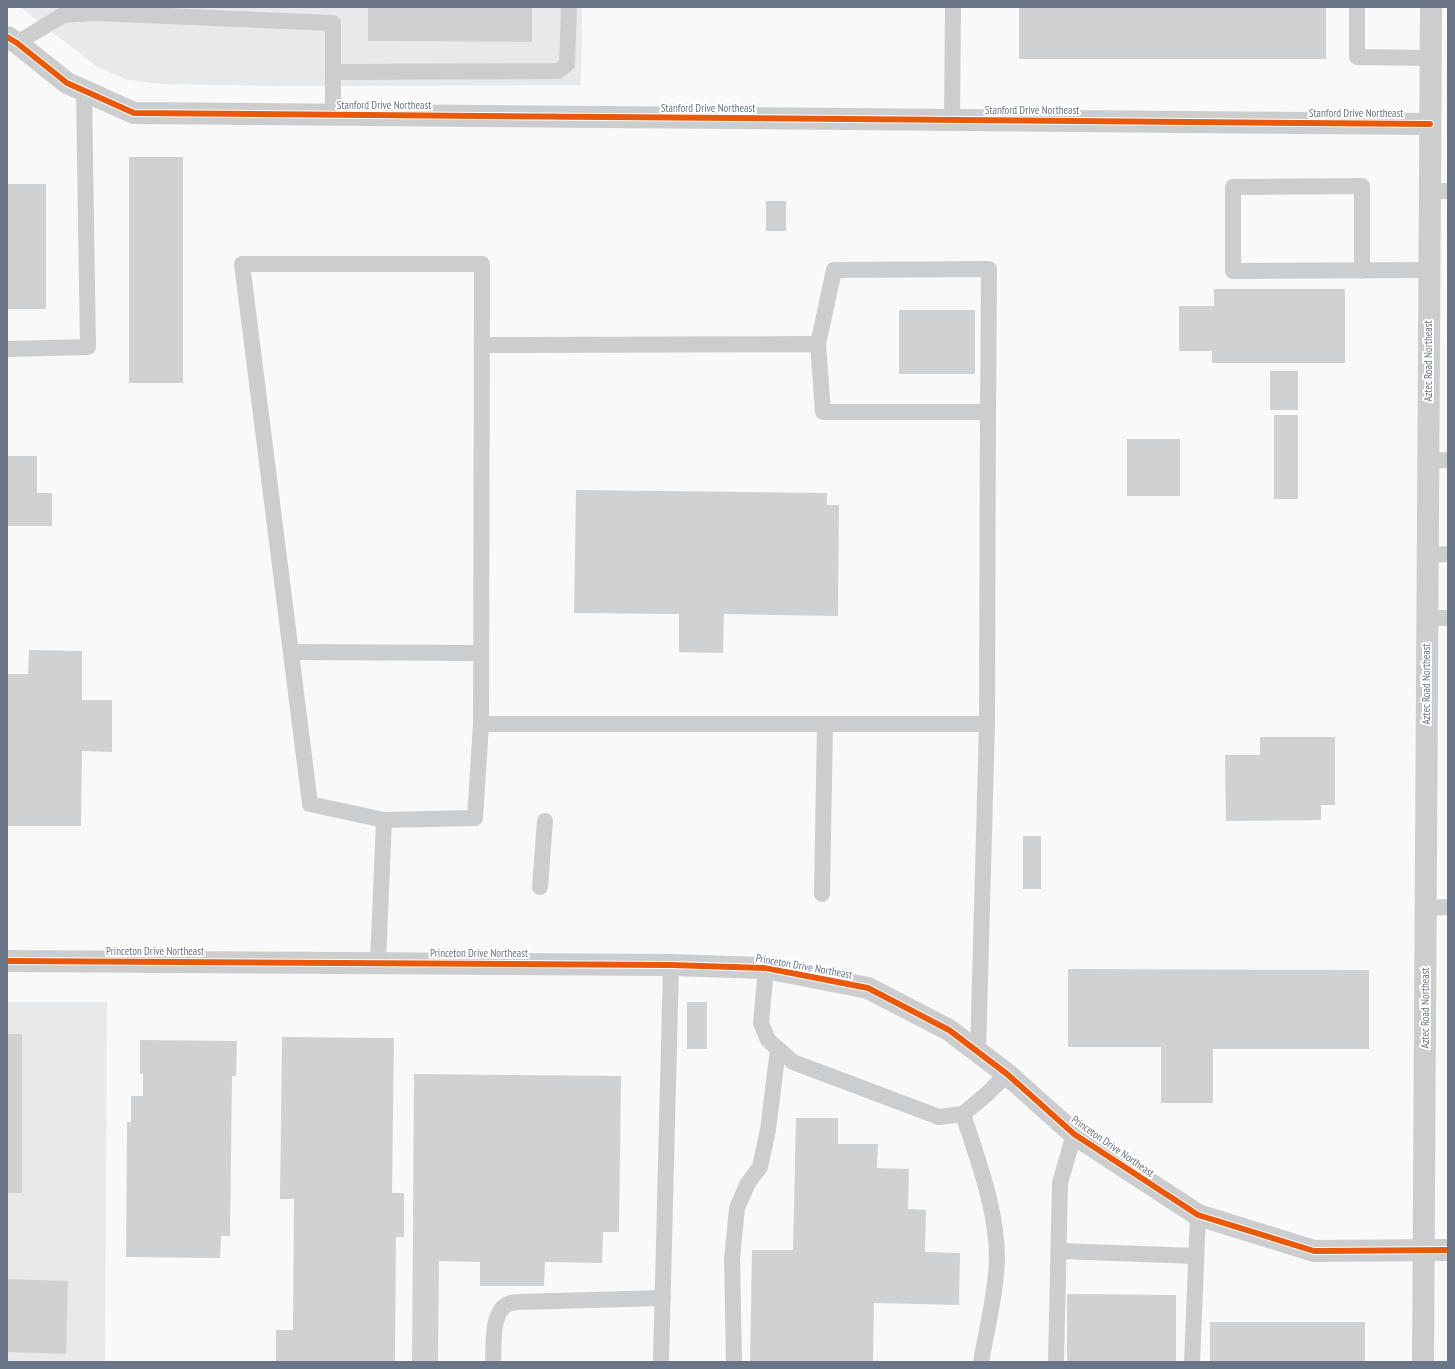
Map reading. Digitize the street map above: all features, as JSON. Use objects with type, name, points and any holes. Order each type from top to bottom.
[{"type":"street","name":"Aztec Road Northeast","points":[[1423,1362],[1425,908],[1437,618],[1438,554],[1438,461],[1429,270],[1439,191],[1430,124],[1431,7]]},
{"type":"street","name":"Stanford Drive Northeast","points":[[12,40],[67,83],[134,113],[1430,124]]},
{"type":"street","name":"Princeton Drive Northeast","points":[[7,961],[672,964],[766,968],[868,988],[949,1030],[1007,1074],[1074,1134],[1198,1215],[1314,1251],[1448,1250]]},
{"type":"lane","points":[[333,72],[558,71],[567,64],[569,7]]},
{"type":"lane","points":[[952,120],[953,7]]},
{"type":"lane","points":[[1357,7],[1357,57],[1431,58]]},
{"type":"lane","points":[[12,40],[63,11],[333,23],[333,115]]},
{"type":"lane","points":[[7,349],[88,347],[84,91]]},
{"type":"lane","points":[[1362,271],[1362,186],[1233,187],[1233,271],[1362,271],[1429,270]]},
{"type":"lane","points":[[242,264],[482,264],[482,345],[481,724],[475,818],[384,820],[310,804],[242,264]]},
{"type":"lane","points":[[978,1052],[987,724],[989,269],[834,270],[818,344],[824,412],[988,412]]},
{"type":"lane","points":[[482,345],[818,344]]},
{"type":"lane","points":[[291,652],[481,653]]},
{"type":"lane","points":[[481,724],[987,724]]},
{"type":"lane","points":[[822,894],[825,724]]},
{"type":"lane","points":[[378,962],[384,820]]},
{"type":"lane","points":[[540,886],[545,821]]},
{"type":"lane","points":[[1425,908],[1448,908]]},
{"type":"lane","points":[[661,1362],[672,964]]},
{"type":"lane","points":[[766,968],[761,1022],[768,1040],[793,1062],[939,1117],[963,1114],[988,1093],[1007,1074]]},
{"type":"lane","points":[[734,1362],[732,1259],[737,1208],[748,1183],[760,1167],[768,1130],[778,1048]]},
{"type":"lane","points":[[963,1114],[989,1193],[995,1240],[995,1278],[981,1362]]},
{"type":"lane","points":[[1056,1362],[1060,1183],[1074,1134]]},
{"type":"lane","points":[[1192,1362],[1198,1215]]},
{"type":"lane","points":[[1059,1252],[1196,1256]]},
{"type":"lane","points":[[494,1362],[495,1331],[498,1315],[506,1305],[519,1302],[663,1298]]},
{"type":"shaded area","points":[[20,7],[582,7],[581,85],[291,86],[158,84],[125,79],[96,66]]},
{"type":"shaded area","points":[[7,1002],[107,1002],[105,1362],[7,1362]]},
{"type":"building","points":[[368,7],[532,7],[532,42],[368,41]]},
{"type":"building","points":[[1019,8],[1326,8],[1326,59],[1019,59]]},
{"type":"building","points":[[129,157],[183,157],[183,383],[129,383]]},
{"type":"building","points":[[7,184],[46,184],[46,309],[7,309]]},
{"type":"building","points":[[766,201],[786,201],[786,231],[766,231]]},
{"type":"building","points":[[1214,289],[1345,289],[1345,363],[1212,363],[1212,351],[1179,351],[1179,306],[1214,306]]},
{"type":"building","points":[[899,310],[975,310],[975,374],[899,374]]},
{"type":"building","points":[[1270,371],[1298,371],[1298,410],[1270,410]]},
{"type":"building","points":[[1274,415],[1298,415],[1298,499],[1274,499]]},
{"type":"building","points":[[1127,439],[1180,439],[1180,496],[1127,496]]},
{"type":"building","points":[[7,456],[37,456],[37,493],[52,493],[52,526],[7,526]]},
{"type":"building","points":[[576,490],[827,493],[827,505],[839,505],[838,616],[724,614],[723,653],[679,652],[679,614],[574,613]]},
{"type":"building","points":[[29,650],[82,651],[82,700],[112,700],[112,752],[82,751],[81,826],[7,826],[7,674],[28,674]]},
{"type":"building","points":[[1260,737],[1335,737],[1335,805],[1321,805],[1321,820],[1226,821],[1225,755],[1260,755]]},
{"type":"building","points":[[1023,836],[1041,836],[1041,889],[1023,889]]},
{"type":"building","points":[[1068,969],[1369,970],[1369,1049],[1213,1049],[1213,1103],[1161,1103],[1161,1047],[1068,1047]]},
{"type":"building","points":[[687,1002],[707,1002],[707,1049],[687,1049]]},
{"type":"building","points":[[7,1034],[22,1034],[22,1193],[7,1193]]},
{"type":"building","points":[[282,1037],[394,1038],[392,1193],[404,1193],[404,1237],[396,1237],[395,1362],[276,1362],[276,1330],[293,1330],[294,1199],[280,1199]]},
{"type":"building","points":[[140,1040],[237,1041],[236,1076],[232,1076],[230,1236],[221,1236],[220,1258],[126,1257],[127,1122],[131,1122],[131,1096],[143,1096],[143,1074],[140,1074]]},
{"type":"building","points":[[414,1074],[621,1076],[619,1232],[603,1232],[602,1263],[545,1262],[544,1286],[480,1286],[480,1262],[439,1261],[438,1362],[412,1362]]},
{"type":"building","points":[[796,1118],[838,1118],[838,1144],[878,1144],[877,1168],[909,1169],[908,1209],[926,1210],[925,1252],[960,1253],[959,1305],[874,1303],[873,1362],[750,1362],[752,1250],[793,1250]]},
{"type":"building","points":[[7,1279],[68,1281],[66,1354],[7,1352]]},
{"type":"building","points":[[1067,1294],[1176,1295],[1176,1362],[1067,1362]]},
{"type":"building","points":[[1210,1322],[1365,1322],[1365,1362],[1210,1362]]},
{"type":"cycle path","points":[[7,37],[17,43],[67,83],[134,113],[1430,124]]},
{"type":"cycle path","points":[[7,961],[671,965],[766,968],[868,988],[949,1030],[1007,1074],[1074,1134],[1198,1215],[1314,1251],[1448,1250]]}]
